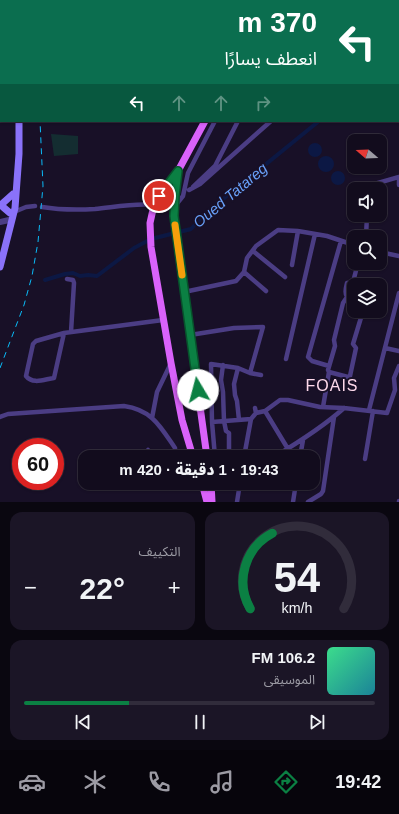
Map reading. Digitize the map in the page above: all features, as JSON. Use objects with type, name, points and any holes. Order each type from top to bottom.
[{"type":"main road","points":[[0,253],[12,214],[17,122]]},
{"type":"main road","points":[[0,266],[12,214],[19,138],[17,122]]},
{"type":"main road","points":[[191,450],[182,420],[171,363],[151,247],[150,232],[154,205],[178,171],[204,122]]},
{"type":"main road","points":[[178,171],[174,216],[206,450]]},
{"type":"main road","points":[[12,214],[1,205],[13,194]]},
{"type":"main road","points":[[204,490],[207,502]]},
{"type":"main road","points":[[211,490],[212,502]]},
{"type":"street","points":[[183,196],[188,173],[214,122]]},
{"type":"street","points":[[174,207],[183,196],[215,166],[237,122]]},
{"type":"street","points":[[189,190],[200,184],[270,122]]},
{"type":"street","points":[[382,182],[399,177],[399,185]]},
{"type":"street","points":[[42,207],[73,210],[136,204],[154,205]]},
{"type":"street","points":[[0,222],[12,214],[35,206]]},
{"type":"street","points":[[184,292],[236,281],[244,272],[247,258],[261,241],[278,230],[315,234],[347,243]]},
{"type":"street","points":[[292,265],[298,231]]},
{"type":"street","points":[[286,359],[315,234]]},
{"type":"street","points":[[329,366],[312,361],[308,357],[341,241]]},
{"type":"street","points":[[253,251],[285,277]]},
{"type":"street","points":[[387,253],[399,256]]},
{"type":"street","points":[[244,272],[266,291]]},
{"type":"street","points":[[67,279],[73,280],[74,283],[71,332]]},
{"type":"street","points":[[323,407],[329,366],[335,346],[334,340],[343,303],[347,297],[345,294],[347,283]]},
{"type":"street","points":[[366,459],[371,411],[399,294]]},
{"type":"street","points":[[329,372],[348,377],[350,376],[356,348],[353,344],[361,318]]},
{"type":"street","points":[[64,333],[54,378],[33,381],[29,380],[26,376],[33,344],[36,341],[64,333],[163,320]]},
{"type":"street","points":[[190,335],[234,328],[263,327],[250,373]]},
{"type":"street","points":[[385,348],[399,351]]},
{"type":"street","points":[[152,418],[157,392],[171,363]]},
{"type":"street","points":[[215,450],[212,422],[211,364],[238,368],[250,373],[261,375]]},
{"type":"street","points":[[222,365],[221,380],[224,421],[226,431],[229,433],[230,450]]},
{"type":"street","points":[[245,450],[251,420],[255,410],[265,411],[280,400],[323,407],[388,412],[395,390],[394,378],[399,366]]},
{"type":"street","points":[[238,368],[235,378],[234,395],[237,401],[239,420]]},
{"type":"street","points":[[0,417],[8,414],[124,406],[140,410],[159,424],[175,450]]},
{"type":"street","points":[[265,411],[288,449],[303,440],[344,408]]},
{"type":"street","points":[[308,502],[321,494],[323,491],[334,417]]},
{"type":"street","points":[[212,422],[251,420]]},
{"type":"street","points":[[301,450],[303,440]]},
{"type":"street","points":[[237,502],[239,490]]},
{"type":"street","points":[[293,502],[295,490]]},
{"type":"green space","points":[[51,134],[78,136],[78,154],[54,156]]},
{"type":"water","points":[[312,143],[318,143],[322,147],[322,153],[318,157],[312,157],[308,153],[308,147]]},
{"type":"water","points":[[326,156],[333,161],[334,164],[329,171],[326,172],[319,167],[318,164],[323,157]]},
{"type":"water","points":[[338,171],[343,173],[345,178],[343,183],[338,185],[333,183],[331,178],[333,173]]},
{"type":"waterway","name":"Oued Tatareg","points":[[45,280],[73,273],[80,276],[97,276],[134,248],[151,239],[191,229],[206,213],[318,122]]},
{"type":"railway","points":[[0,368],[24,305],[32,276],[38,242],[43,186],[40,122]]},
{"type":"slow traffic","points":[[175,225],[182,275]]},
{"type":"district","name":"FOAIS","points":[[332,385]]},
{"type":"route","points":[[159,196],[170,184],[178,171],[174,216],[198,390]]}]
